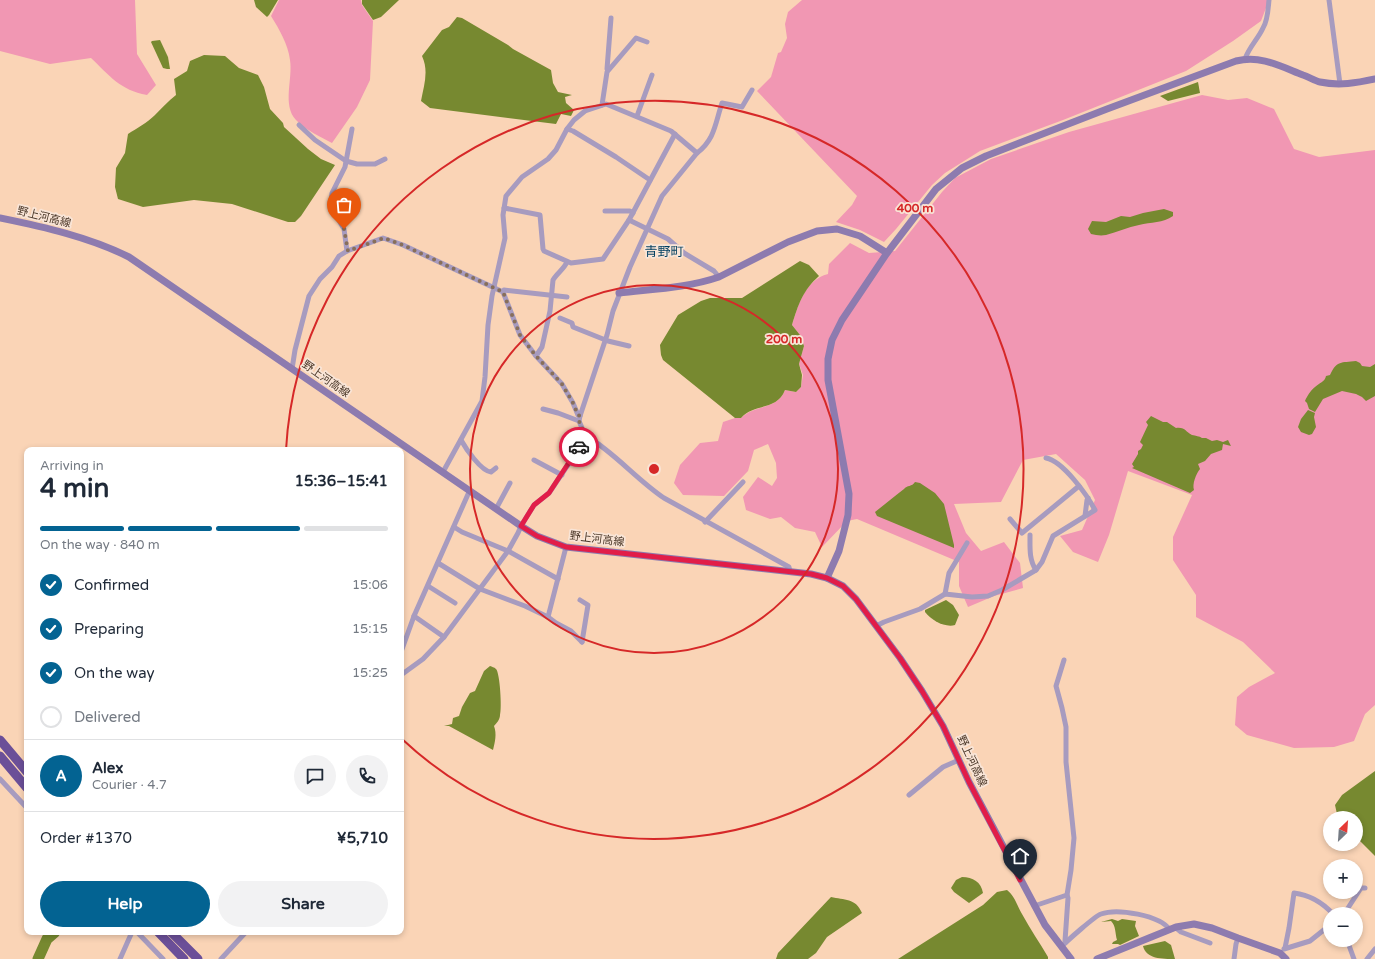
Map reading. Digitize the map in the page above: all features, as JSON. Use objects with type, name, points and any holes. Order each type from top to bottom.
[{"type":"highway","points":[[0,740],[24,768]]},
{"type":"highway","points":[[0,756],[24,784]]},
{"type":"highway","points":[[161,935],[184,959]]},
{"type":"highway","points":[[174,935],[198,959]]},
{"type":"street","points":[[1245,59],[1247,52],[1264,27],[1267,19],[1269,0]]},
{"type":"street","points":[[1329,0],[1340,84]]},
{"type":"street","points":[[602,105],[608,70],[611,18]]},
{"type":"street","points":[[608,70],[636,38],[646,42]]},
{"type":"street","points":[[827,578],[839,550],[848,515],[849,494],[828,380],[828,359],[832,340],[842,320],[887,253],[936,189],[962,168],[986,156],[1221,65],[1245,59],[1269,61],[1320,82],[1340,84],[1351,84],[1375,78]]},
{"type":"street","points":[[637,116],[652,75]]},
{"type":"street","points":[[580,418],[619,293],[662,196],[712,137],[722,103],[742,107],[752,90]]},
{"type":"street","points":[[443,472],[482,401],[488,325],[494,287],[505,238],[503,215],[506,196],[522,177],[548,159],[556,150],[567,129],[574,120],[585,111],[606,104],[637,116],[674,134],[697,153]]},
{"type":"street","points":[[299,125],[315,140],[346,161],[357,164],[375,164],[385,159]]},
{"type":"street","points":[[348,251],[344,229],[333,210],[331,202],[332,193],[345,167],[352,129]]},
{"type":"street","points":[[567,129],[573,131],[616,157],[650,180]]},
{"type":"street","points":[[504,208],[539,214],[543,249],[567,262],[571,263],[603,259],[633,213],[674,134]]},
{"type":"street","points":[[606,211],[630,211],[633,213]]},
{"type":"street","name":"野上河高線","points":[[0,218],[83,238],[107,246],[129,257],[470,492],[537,536],[566,547],[811,574],[827,578],[843,586],[856,599],[922,691],[943,726],[969,782],[1044,925],[1064,945],[1070,958]]},
{"type":"street","points":[[629,220],[668,240],[684,253],[714,271],[719,277]]},
{"type":"street","points":[[619,293],[696,283],[719,277],[788,242],[817,231],[837,229],[860,236],[887,253]]},
{"type":"street","points":[[292,369],[295,350],[309,296],[320,279],[332,267],[338,256],[384,238],[403,245],[503,292],[520,335],[536,356],[562,384],[580,418],[585,435],[562,475],[549,493],[534,505],[508,551],[444,637],[423,659],[404,673]]},
{"type":"street","points":[[536,356],[542,347],[550,311],[553,280],[567,262]]},
{"type":"street","points":[[503,292],[504,290],[551,294],[567,297]]},
{"type":"street","points":[[560,318],[572,323],[573,327],[605,340],[629,346]]},
{"type":"street","points":[[543,409],[580,418]]},
{"type":"street","points":[[585,435],[597,442],[651,490],[705,522],[789,567],[790,571]]},
{"type":"street","points":[[460,440],[486,472],[491,472],[496,468]]},
{"type":"street","points":[[876,626],[920,609],[945,594],[972,597],[988,596],[1002,590],[1036,570],[1042,562],[1053,536],[1095,510],[1079,486],[1055,461],[1046,458]]},
{"type":"street","points":[[534,460],[562,475]]},
{"type":"street","points":[[705,522],[743,482]]},
{"type":"street","points":[[496,509],[510,483]]},
{"type":"street","points":[[1010,519],[1022,533],[1079,486]]},
{"type":"street","points":[[404,644],[414,616],[470,492]]},
{"type":"street","points":[[1085,516],[1088,498]]},
{"type":"street","points":[[454,527],[462,532],[508,551],[558,579]]},
{"type":"street","points":[[1030,535],[1030,556],[1032,565],[1036,570]]},
{"type":"street","points":[[945,594],[949,573],[967,542]]},
{"type":"street","points":[[548,617],[566,547]]},
{"type":"street","points":[[438,563],[480,589],[525,606],[548,617],[571,631],[582,642],[588,605],[580,600]]},
{"type":"street","points":[[428,586],[455,603]]},
{"type":"street","points":[[414,616],[444,637]]},
{"type":"street","points":[[1064,660],[1056,686],[1066,727],[1066,762],[1074,838],[1067,895],[1064,945]]},
{"type":"street","points":[[909,795],[943,767],[959,760]]},
{"type":"street","points":[[0,779],[24,805]]},
{"type":"street","points":[[1349,907],[1361,888],[1365,888]]},
{"type":"street","points":[[1286,959],[1283,951],[1289,928],[1294,893],[1306,895],[1320,902],[1325,907]]},
{"type":"street","points":[[1034,906],[1067,895]]},
{"type":"street","points":[[1064,945],[1100,914],[1122,912],[1142,914],[1162,922],[1172,929],[1210,943]]},
{"type":"street","points":[[1097,959],[1172,929],[1194,924],[1212,928],[1238,938],[1283,951],[1310,941],[1323,931]]},
{"type":"street","points":[[120,959],[131,935]]},
{"type":"street","points":[[140,935],[163,959]]},
{"type":"street","points":[[221,959],[243,935]]},
{"type":"street","points":[[1234,959],[1238,938]]},
{"type":"street","points":[[1350,947],[1354,959]]},
{"type":"street","points":[[1366,959],[1375,949]]},
{"type":"shaded area","points":[[0,0],[135,0],[137,54],[156,85],[147,95],[130,90],[122,86],[91,58],[50,64],[0,51]]},
{"type":"shaded area","points":[[254,0],[278,0],[267,17],[256,7]]},
{"type":"shaded area","points":[[279,0],[361,0],[362,5],[373,21],[370,80],[357,107],[332,143],[304,127],[292,114],[289,99],[291,67],[289,54],[283,37],[271,16]]},
{"type":"shaded area","points":[[362,0],[399,0],[381,17],[373,20],[362,4]]},
{"type":"shaded area","points":[[802,0],[1269,0],[1261,21],[1186,71],[980,151],[945,173],[932,185],[884,242],[860,230],[836,222],[852,205],[857,196],[757,91],[771,77],[778,53],[781,52],[787,38],[785,24],[788,12]]},
{"type":"shaded area","points":[[457,17],[462,18],[551,70],[553,83],[558,92],[572,95],[565,97],[566,103],[574,110],[571,116],[561,114],[556,124],[430,108],[421,101],[426,73],[422,56],[442,30],[449,27]]},
{"type":"shaded area","points":[[160,40],[168,57],[170,69],[163,68],[151,42]]},
{"type":"shaded area","points":[[204,55],[225,56],[239,68],[258,75],[264,87],[270,109],[283,123],[284,127],[321,159],[335,165],[301,216],[295,222],[288,222],[232,204],[194,200],[143,207],[118,199],[115,187],[116,168],[125,153],[128,134],[149,120],[176,95],[174,79],[187,71],[190,61]]},
{"type":"shaded area","points":[[1198,82],[1200,93],[1168,101],[1160,96]]},
{"type":"shaded area","points":[[1202,95],[1228,100],[1247,98],[1274,109],[1294,149],[1319,157],[1375,150],[1375,705],[1365,714],[1354,741],[1334,747],[1294,748],[1247,735],[1235,725],[1237,697],[1249,687],[1275,673],[1243,642],[1196,617],[1196,595],[1173,560],[1173,537],[1192,495],[1128,471],[1109,535],[1098,562],[1073,552],[1060,536],[1082,530],[1095,500],[1085,480],[1056,454],[1023,460],[1001,502],[954,504],[966,533],[981,551],[1004,542],[1020,563],[1023,588],[994,596],[968,607],[959,586],[959,562],[857,519],[847,521],[822,547],[815,532],[795,528],[781,517],[770,519],[746,510],[743,497],[758,477],[772,486],[777,478],[776,463],[768,444],[754,450],[748,471],[724,496],[683,495],[674,483],[680,465],[700,443],[718,441],[723,422],[735,418],[741,418],[752,411],[777,401],[785,390],[796,392],[801,387],[803,375],[799,364],[804,346],[800,335],[792,325],[797,309],[808,288],[820,277],[828,274],[829,264],[850,243],[869,253],[895,251],[955,178],[991,159],[1069,132]]},
{"type":"shaded area","points":[[1164,209],[1173,212],[1173,216],[1161,221],[1135,226],[1106,235],[1091,234],[1088,229],[1092,221],[1106,222],[1121,216],[1130,217]]},
{"type":"shaded area","points":[[800,261],[809,265],[819,276],[813,281],[805,292],[796,311],[792,325],[800,335],[804,346],[799,364],[802,375],[801,387],[796,392],[785,390],[777,401],[752,410],[741,418],[735,418],[663,360],[660,345],[678,315],[701,301],[710,298],[742,298]]},
{"type":"shaded area","points":[[1356,361],[1362,366],[1370,367],[1375,364],[1375,396],[1366,401],[1356,394],[1342,391],[1323,399],[1315,412],[1309,409],[1305,401],[1312,390],[1323,381],[1326,376],[1330,375],[1335,367],[1340,363]]},
{"type":"shaded area","points":[[1308,410],[1315,413],[1314,417],[1316,427],[1312,434],[1309,435],[1301,432],[1298,427],[1301,419]]},
{"type":"shaded area","points":[[1151,416],[1163,422],[1167,422],[1176,428],[1184,429],[1192,435],[1212,441],[1217,440],[1223,442],[1228,440],[1231,446],[1223,444],[1222,450],[1211,454],[1205,461],[1198,464],[1200,469],[1195,479],[1194,490],[1190,493],[1132,468],[1134,467],[1132,464],[1138,454],[1138,451],[1143,445],[1140,442],[1148,425],[1146,422]]},
{"type":"shaded area","points":[[915,482],[920,483],[935,493],[944,504],[954,548],[877,516],[875,512]]},
{"type":"shaded area","points":[[946,600],[953,605],[959,615],[955,625],[951,626],[938,623],[925,612],[925,610]]},
{"type":"shaded area","points":[[490,666],[495,668],[497,672],[500,683],[501,698],[500,716],[494,726],[496,735],[493,750],[449,726],[444,726],[452,724],[453,718],[459,716],[470,693],[475,691],[484,671]]},
{"type":"shaded area","points":[[1375,771],[1375,856],[1363,844],[1363,811],[1336,811],[1335,805],[1342,795]]},
{"type":"shaded area","points":[[962,877],[973,879],[982,889],[983,893],[969,903],[951,888],[956,880]]},
{"type":"shaded area","points":[[1007,890],[1014,898],[1048,959],[898,959],[983,905],[997,892]]},
{"type":"shaded area","points":[[831,897],[853,902],[862,913],[827,937],[816,953],[808,959],[776,959],[778,953]]},
{"type":"shaded area","points":[[1112,919],[1118,921],[1122,919],[1136,921],[1135,926],[1139,936],[1120,945],[1112,944],[1117,940],[1114,925],[1111,921],[1101,922]]},
{"type":"shaded area","points":[[1165,941],[1171,945],[1175,959],[1151,956],[1147,954],[1143,946]]},
{"type":"waterway","points":[[38,959],[47,939],[52,935]]},
{"type":"way so far","points":[[344,229],[348,251],[384,238],[459,270],[503,292],[520,335],[536,356],[562,384],[578,415],[580,416],[579,421],[585,435],[579,447]]},
{"type":"district","name":"青野町","points":[[664,252]]},
{"type":"route","points":[[579,447],[549,493],[534,505],[521,526],[537,536],[552,543],[566,547],[811,574],[827,578],[843,586],[856,599],[900,658],[922,691],[943,726],[969,782],[1020,880]]}]
